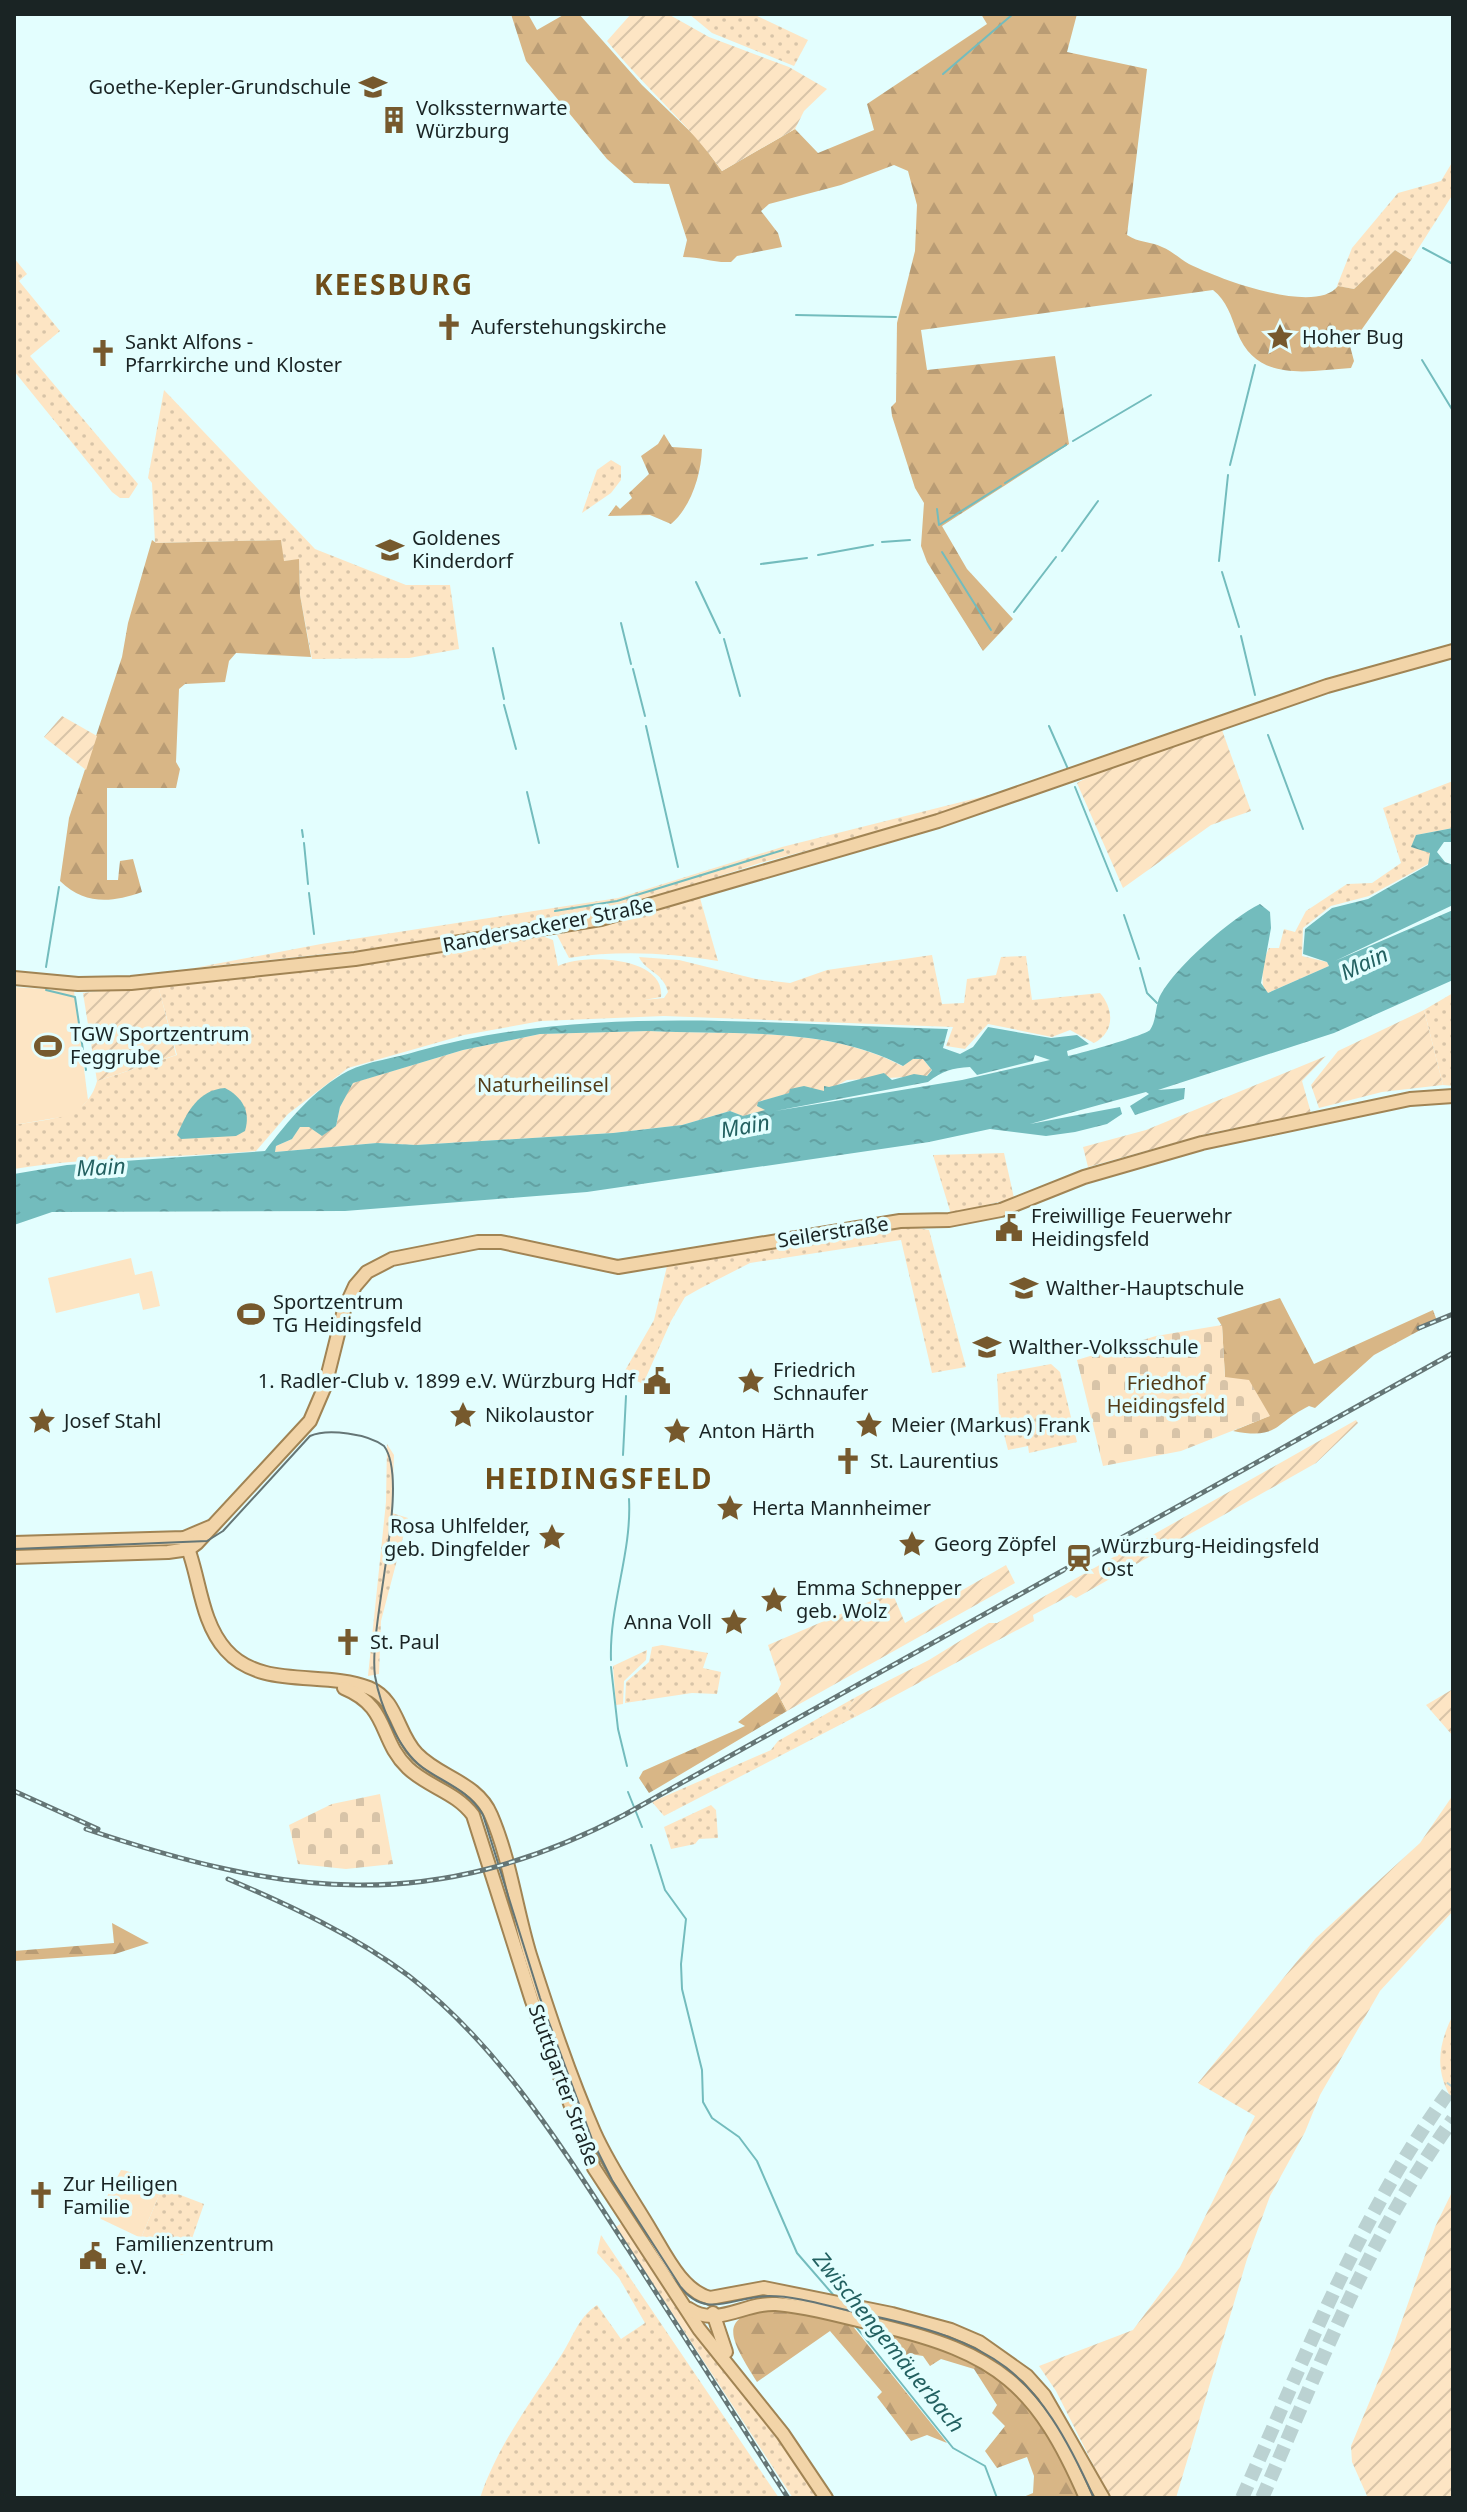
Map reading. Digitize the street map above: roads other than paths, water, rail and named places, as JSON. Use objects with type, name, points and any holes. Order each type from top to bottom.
[{"type":"main road","name":"Randersackerer Straße","points":[[14,978],[78,984],[131,983],[355,959],[551,928],[663,903],[938,821],[1327,686],[1453,651]]},
{"type":"main road","name":"Seilerstraße","points":[[186,1543],[216,1524],[310,1421],[324,1391],[344,1310],[355,1286],[367,1272],[392,1259],[478,1242],[501,1242],[618,1267],[900,1221],[949,1220],[1001,1210],[1084,1177],[1202,1143],[1410,1099],[1453,1096]]},
{"type":"main road","points":[[14,1543],[186,1543]]},
{"type":"main road","points":[[14,1557],[186,1543]]},
{"type":"main road","points":[[186,1543],[213,1632],[226,1650],[243,1665],[330,1682]]},
{"type":"main road","name":"Stuttgarter Straße","points":[[330,1682],[365,1686],[383,1695],[418,1755],[479,1796],[493,1822],[539,1982],[595,2134],[668,2260],[691,2288],[710,2298],[711,2341]]},
{"type":"main road","name":"Stuttgarter Straße","points":[[330,1682],[372,1703],[405,1765],[467,1808],[477,1823],[496,1889],[594,2168],[686,2308],[826,2498]]},
{"type":"main road","points":[[496,1889],[513,1889]]},
{"type":"main road","points":[[710,2298],[764,2288],[823,2299],[951,2330],[998,2353],[1027,2376],[1058,2415],[1103,2498]]},
{"type":"main road","points":[[686,2308],[710,2318],[763,2305],[828,2314],[944,2341],[990,2363],[1018,2385],[1048,2422],[1086,2498]]},
{"type":"main road","name":"Stuttgarter Straße","points":[[710,2318],[744,2383]]},
{"type":"water","name":"Main","points":[[1453,828],[1453,842],[1444,842],[1437,852],[1445,862],[1453,865],[1453,905],[1335,961],[1453,910],[1453,980],[1334,1033],[1158,1090],[1185,1088],[1184,1099],[1135,1115],[1130,1106],[1149,1094],[1146,1092],[1030,1124],[1120,1107],[1122,1114],[1107,1124],[1046,1136],[990,1129],[929,1142],[587,1192],[345,1211],[52,1212],[14,1225],[14,1174],[67,1165],[265,1151],[313,1096],[348,1071],[373,1062],[483,1036],[548,1027],[681,1020],[948,1029],[943,1048],[960,1054],[973,1047],[988,1027],[1051,1038],[1077,1035],[1089,1044],[1067,1051],[1068,1056],[1085,1052],[1150,1030],[1161,994],[1168,983],[1191,957],[1220,932],[1260,904],[1270,912],[1271,928],[1261,983],[1268,993],[1329,966],[1327,962],[1303,954],[1305,929],[1332,908],[1368,899],[1428,865],[1430,853],[1411,847],[1416,835]],"holes":[[[648,1031],[811,1038],[874,1053],[903,1066],[913,1059],[923,1059],[932,1070],[927,1076],[914,1074],[892,1080],[884,1073],[824,1086],[824,1091],[804,1086],[790,1089],[789,1093],[758,1102],[757,1106],[765,1110],[743,1116],[730,1111],[682,1125],[613,1133],[416,1145],[377,1143],[275,1152],[276,1146],[292,1139],[300,1127],[309,1127],[322,1136],[336,1126],[340,1107],[353,1083],[463,1050],[540,1034]],[[1035,1055],[1050,1060],[962,1080],[775,1111],[928,1082],[958,1068],[970,1067],[977,1075],[1033,1061]]]},
{"type":"water","points":[[225,1088],[244,1105],[247,1117],[245,1131],[236,1136],[181,1139],[177,1135],[195,1104],[208,1093]]},
{"type":"waterway","points":[[943,74],[1013,14]]},
{"type":"waterway","points":[[1423,248],[1453,264]]},
{"type":"waterway","points":[[796,315],[896,317]]},
{"type":"waterway","points":[[1422,360],[1453,411]]},
{"type":"waterway","points":[[1230,465],[1255,365]]},
{"type":"waterway","points":[[1073,441],[1151,395]]},
{"type":"waterway","points":[[1005,483],[1066,445]]},
{"type":"waterway","points":[[1219,561],[1228,475]]},
{"type":"waterway","points":[[937,509],[939,525],[1001,486]]},
{"type":"waterway","points":[[1062,551],[1098,501]]},
{"type":"waterway","points":[[882,542],[910,540]]},
{"type":"waterway","points":[[818,555],[873,545]]},
{"type":"waterway","points":[[942,552],[991,630]]},
{"type":"waterway","points":[[1014,612],[1056,557]]},
{"type":"waterway","points":[[761,564],[807,558]]},
{"type":"waterway","points":[[1222,572],[1239,627]]},
{"type":"waterway","points":[[696,582],[720,633]]},
{"type":"waterway","points":[[621,623],[631,664]]},
{"type":"waterway","points":[[1241,636],[1255,695]]},
{"type":"waterway","points":[[724,639],[740,696]]},
{"type":"waterway","points":[[493,648],[504,699]]},
{"type":"waterway","points":[[633,669],[645,716]]},
{"type":"waterway","points":[[504,705],[516,749]]},
{"type":"waterway","points":[[646,726],[678,867]]},
{"type":"waterway","points":[[1049,726],[1068,769]]},
{"type":"waterway","points":[[1268,735],[1303,829]]},
{"type":"waterway","points":[[1075,787],[1117,891]]},
{"type":"waterway","points":[[527,792],[539,843]]},
{"type":"waterway","points":[[302,830],[303,837]]},
{"type":"waterway","points":[[304,843],[308,884]]},
{"type":"waterway","points":[[555,911],[617,901],[783,850]]},
{"type":"waterway","points":[[46,967],[59,887]]},
{"type":"waterway","points":[[309,893],[314,934]]},
{"type":"waterway","points":[[1124,915],[1139,959]]},
{"type":"waterway","points":[[1140,968],[1147,993],[1157,1003]]},
{"type":"waterway","points":[[46,990],[75,997],[86,1070]]},
{"type":"waterway","name":"Zwischengemäuerbach","points":[[623,1455],[626,1396]]},
{"type":"waterway","name":"Zwischengemäuerbach","points":[[611,1660],[613,1619],[627,1539],[629,1499]]},
{"type":"waterway","name":"Zwischengemäuerbach","points":[[611,1667],[618,1729],[627,1766]]},
{"type":"waterway","name":"Zwischengemäuerbach","points":[[628,1792],[642,1827]]},
{"type":"waterway","name":"Zwischengemäuerbach","points":[[651,1845],[665,1890],[686,1919],[681,1964],[682,1989],[702,2070],[703,2102],[712,2118],[739,2137],[757,2161],[797,2253],[836,2298]]},
{"type":"waterway","name":"Zwischengemäuerbach","points":[[853,2323],[953,2448],[985,2466],[997,2498]]},
{"type":"tunnel","points":[[1242,2498],[1312,2338],[1362,2234],[1420,2134],[1453,2086]]},
{"type":"tunnel","points":[[1262,2498],[1347,2303],[1396,2209],[1453,2119]]},
{"type":"tram line","points":[[14,1549],[207,1541],[223,1531],[310,1436],[327,1432],[348,1434],[368,1438],[384,1446],[391,1464],[393,1490],[374,1653],[381,1700],[391,1726],[413,1759],[471,1799],[483,1815],[540,1998],[593,2142],[612,2180],[680,2286],[690,2296],[710,2305],[780,2296],[906,2324],[978,2350],[1006,2368],[1030,2390],[1073,2454],[1094,2498]]},
{"type":"railway","points":[[1419,1328],[1453,1314]]},
{"type":"railway","points":[[86,1829],[158,1852],[227,1869],[293,1881],[357,1885],[421,1881],[486,1869],[554,1847],[624,1815],[1453,1353]]},
{"type":"railway","points":[[14,1791],[98,1829]]},
{"type":"railway","points":[[228,1879],[366,1947],[409,1976],[474,2035],[556,2139],[788,2498]]},
{"type":"place","name":"Goethe-Kepler-Grundschule","points":[[373,87]]},
{"type":"place","name":"Volkssternwarte Würzburg","points":[[394,120]]},
{"type":"place","name":"Auferstehungskirche","points":[[449,327]]},
{"type":"place","name":"Hoher Bug","points":[[1280,337]]},
{"type":"place","name":"Sankt Alfons - Pfarrkirche und Kloster","points":[[103,353]]},
{"type":"place","name":"Goldenes Kinderdorf","points":[[390,550]]},
{"type":"place","name":"TGW Sportzentrum Feggrube","points":[[48,1046]]},
{"type":"place","name":"Freiwillige Feuerwehr Heidingsfeld","points":[[1009,1228]]},
{"type":"place","name":"Walther-Hauptschule","points":[[1024,1288]]},
{"type":"place","name":"Sportzentrum TG Heidingsfeld","points":[[251,1314]]},
{"type":"place","name":"Walther-Volksschule","points":[[987,1347]]},
{"type":"place","name":"1. Radler-Club v. 1899 e.V. Würzburg Hdf","points":[[657,1381]]},
{"type":"place","name":"Friedrich Schnaufer","points":[[751,1381]]},
{"type":"place","name":"Nikolaustor","points":[[463,1415]]},
{"type":"place","name":"Josef Stahl","points":[[42,1421]]},
{"type":"place","name":"Meier (Markus) Frank","points":[[869,1425]]},
{"type":"place","name":"Anton Härth","points":[[677,1431]]},
{"type":"place","name":"St. Laurentius","points":[[848,1461]]},
{"type":"place","name":"Herta Mannheimer","points":[[730,1508]]},
{"type":"place","name":"Rosa Uhlfelder, geb. Dingfelder","points":[[552,1537]]},
{"type":"place","name":"Georg Zöpfel","points":[[912,1544]]},
{"type":"place","name":"Würzburg-Heidingsfeld Ost","points":[[1079,1558]]},
{"type":"place","name":"Emma Schnepper geb. Wolz","points":[[774,1600]]},
{"type":"place","name":"Anna Voll","points":[[734,1622]]},
{"type":"place","name":"St. Paul","points":[[348,1642]]},
{"type":"place","name":"Zur Heiligen Familie","points":[[41,2195]]},
{"type":"place","name":"Familienzentrum e.V.","points":[[93,2256]]},
{"type":"district","name":"KEESBURG","points":[[394,285]]},
{"type":"district","name":"HEIDINGSFELD","points":[[599,1479]]},
{"type":"park label","name":"Naturheilinsel","points":[[543,1085]]},
{"type":"park label","name":"Friedhof Heidingsfeld","points":[[1166,1394]]}]
